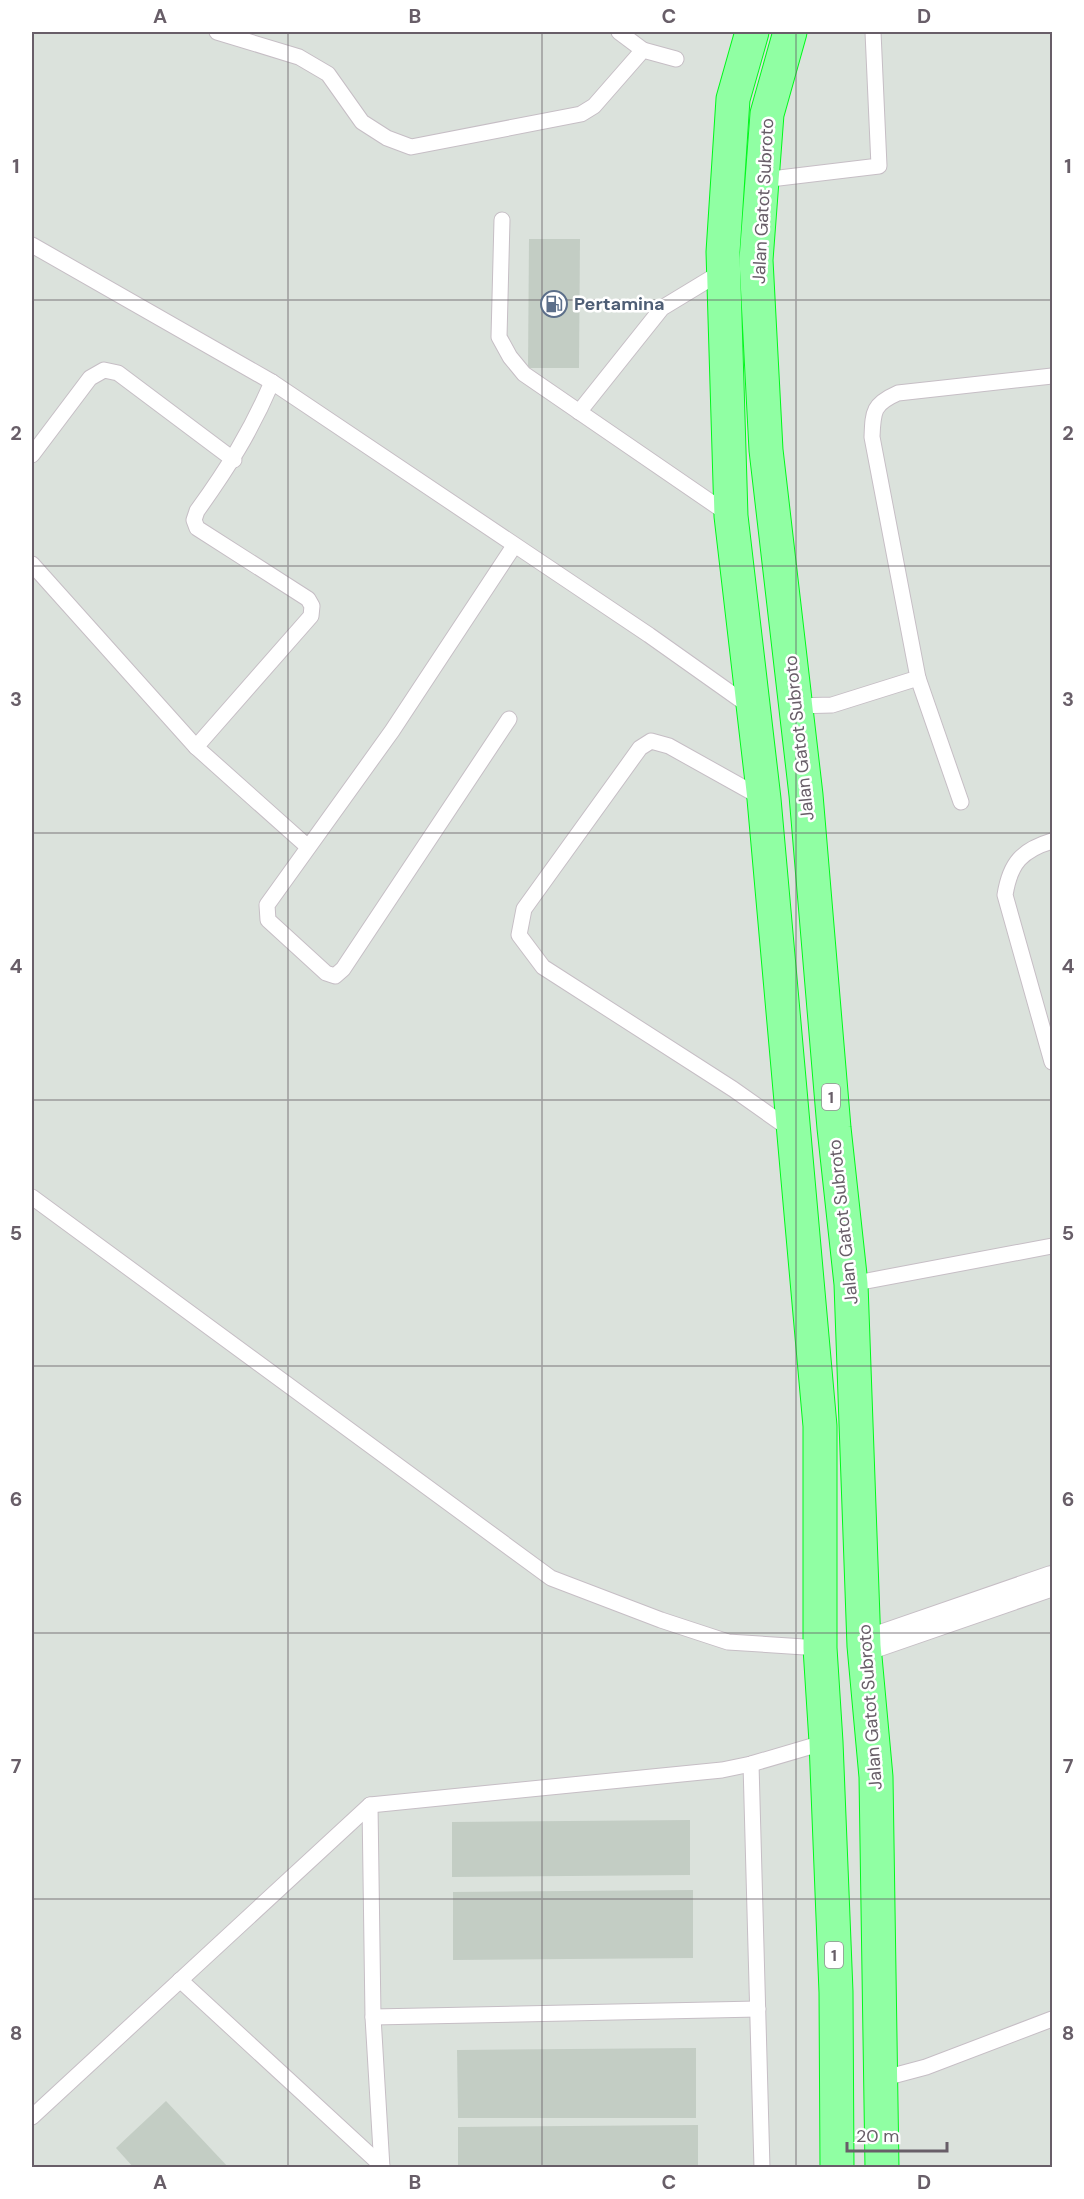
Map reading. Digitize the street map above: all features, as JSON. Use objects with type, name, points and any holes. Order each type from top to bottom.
[{"type":"highway","name":"Jalan Gatot Subroto","points":[[752,32],[732,99],[739,265],[731,516],[764,799],[820,1426],[820,1648],[836,1992],[837,2168]]},
{"type":"highway","name":"Jalan Gatot Subroto","points":[[790,32],[767,114],[762,180],[739,265],[766,450],[806,795],[834,1128],[851,1284],[864,1646],[876,1777],[882,2168]]},
{"type":"highway","points":[[731,516],[773,513]]},
{"type":"highway","points":[[754,710],[795,706]]},
{"type":"highway","points":[[764,799],[806,795]]},
{"type":"highway","points":[[792,1131],[834,1128]]},
{"type":"highway","points":[[820,1648],[864,1646]]},
{"type":"street","points":[[864,1646],[1053,1581]]},
{"type":"lane","points":[[217,32],[299,57],[328,74],[362,122],[387,138],[411,147],[581,114],[594,106],[643,50]]},
{"type":"lane","points":[[619,32],[643,50],[676,59]]},
{"type":"lane","points":[[762,180],[879,166],[873,32]]},
{"type":"lane","points":[[502,220],[499,337],[510,357],[524,374],[731,516]]},
{"type":"lane","points":[[34,250],[272,382],[649,635],[754,710]]},
{"type":"lane","points":[[579,411],[662,308],[739,265]]},
{"type":"lane","points":[[32,455],[90,378],[104,370],[118,373],[234,460]]},
{"type":"lane","points":[[961,802],[918,678],[872,437],[873,413],[883,399],[898,393],[1053,376]]},
{"type":"lane","points":[[196,747],[311,616],[312,606],[308,599],[197,528],[194,520],[197,511],[234,460],[256,419],[272,382]]},
{"type":"lane","points":[[509,719],[343,969],[335,976],[326,973],[268,920],[267,905],[392,731],[514,546]]},
{"type":"lane","points":[[32,564],[196,747],[308,847]]},
{"type":"lane","points":[[795,706],[832,705],[918,678]]},
{"type":"lane","points":[[764,799],[669,746],[651,741],[640,748],[524,909],[519,935],[543,967],[733,1089],[792,1131]]},
{"type":"lane","points":[[1053,841],[1033,847],[1021,857],[1010,872],[1005,895],[1053,1062]]},
{"type":"lane","points":[[32,1197],[551,1578],[661,1620],[728,1642],[820,1648]]},
{"type":"lane","points":[[851,1284],[1053,1246]]},
{"type":"lane","points":[[32,2117],[370,1805],[722,1770],[826,1742]]},
{"type":"lane","points":[[751,1764],[762,2168]]},
{"type":"lane","points":[[370,1805],[373,2017],[382,2167]]},
{"type":"lane","points":[[180,1980],[382,2167]]},
{"type":"lane","points":[[373,2017],[758,2009]]},
{"type":"lane","points":[[881,2079],[926,2067],[1053,2019]]},
{"type":"shaded area","points":[[32,32],[1052,32],[1052,2167],[32,2167]]},
{"type":"building","name":"Pertamina","points":[[529,239],[580,239],[579,368],[528,368]]},
{"type":"building","points":[[690,1820],[690,1875],[452,1877],[452,1822]]},
{"type":"building","points":[[693,1890],[693,1958],[453,1960],[453,1892]]},
{"type":"building","points":[[696,2048],[696,2118],[458,2118],[457,2050]]},
{"type":"building","points":[[166,2101],[229,2168],[134,2168],[116,2148]]},
{"type":"building","points":[[698,2125],[698,2168],[458,2168],[458,2127]]},
{"type":"place","name":"Pertamina","points":[[554,304]]}]
